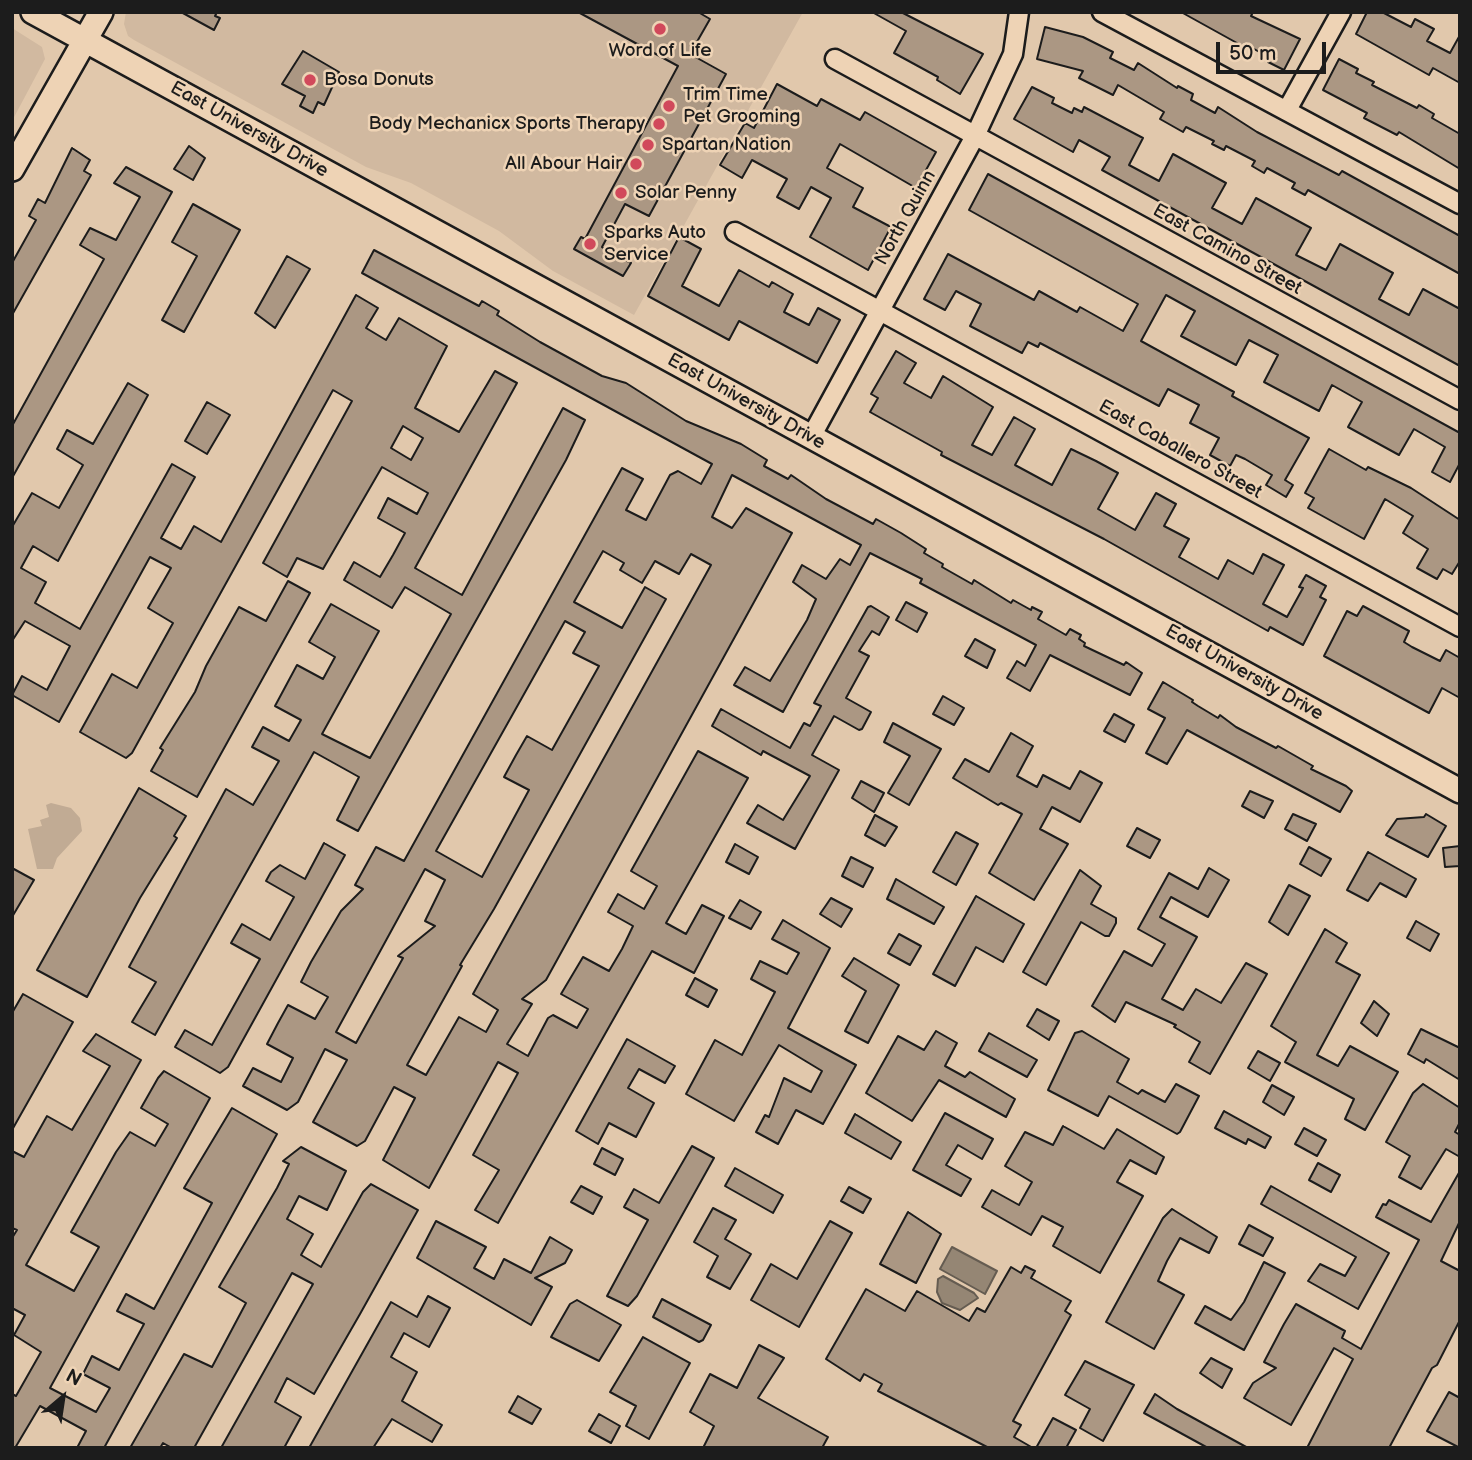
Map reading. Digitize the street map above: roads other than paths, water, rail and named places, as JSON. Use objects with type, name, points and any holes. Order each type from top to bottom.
[{"type":"main road","name":"East University Drive","points":[[33,12],[1460,791]]},
{"type":"main road","points":[[12,169],[101,12]]},
{"type":"street","name":"North Quinn","points":[[811,438],[975,136],[1013,54],[1019,12]]},
{"type":"street","points":[[1102,12],[1460,204]]},
{"type":"street","points":[[1287,110],[1341,12]]},
{"type":"street","name":"East Camino Street","points":[[835,59],[1460,400]]},
{"type":"street","name":"East Caballero Street","points":[[734,232],[1460,627]]},
{"type":"place","name":"Word of Life","points":[[660,29]]},
{"type":"place","name":"Bosa Donuts","points":[[310,80]]},
{"type":"place","name":"Trim Time Pet Grooming","points":[[669,106]]},
{"type":"place","name":"Body Mechanicx Sports Therapy","points":[[659,124]]},
{"type":"place","name":"Spartan Nation","points":[[648,145]]},
{"type":"place","name":"All Abour Hair","points":[[636,164]]},
{"type":"place","name":"Solar Penny","points":[[621,193]]},
{"type":"place","name":"Sparks Auto Service","points":[[590,244]]}]
